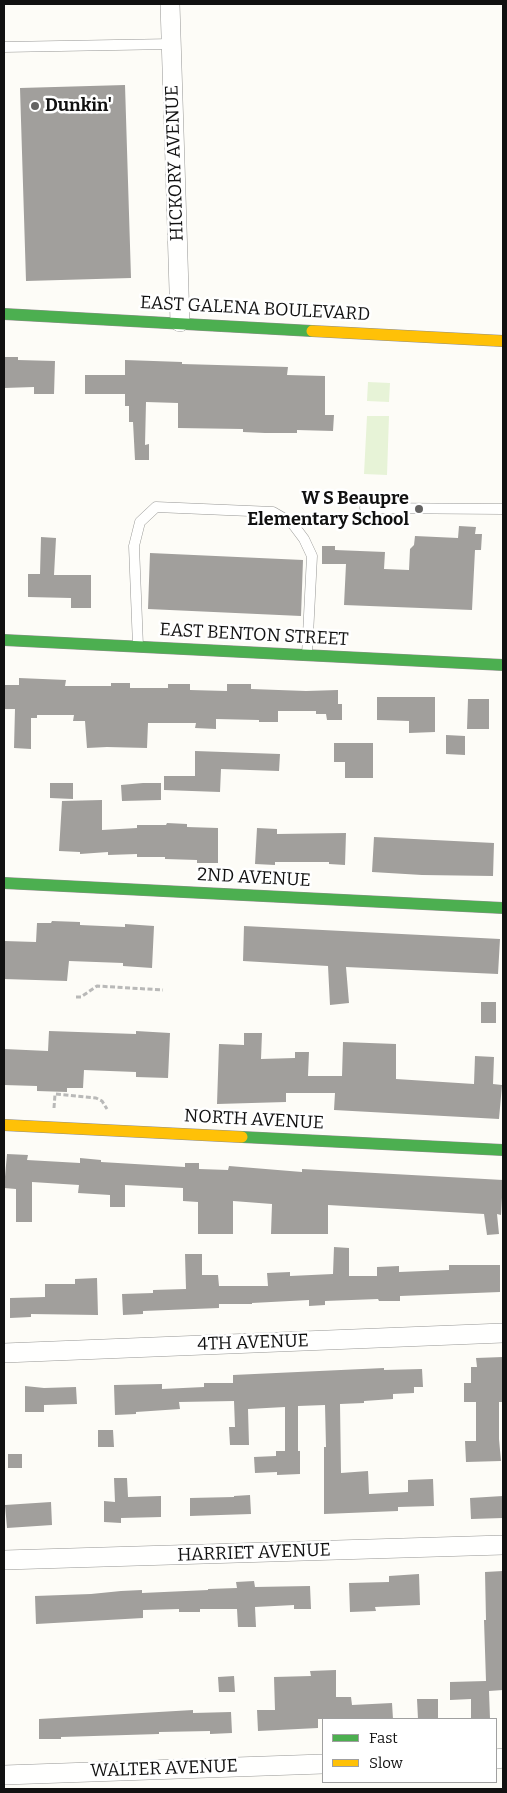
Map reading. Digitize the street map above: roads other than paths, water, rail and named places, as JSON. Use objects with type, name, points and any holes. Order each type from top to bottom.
[{"type":"street","name":"HICKORY AVENUE","points":[[170,4],[180,322]]},
{"type":"street","name":"EAST GALENA BOULEVARD","points":[[4,314],[503,340]]},
{"type":"street","name":"EAST BENTON STREET","points":[[4,640],[503,665]]},
{"type":"street","name":"2ND AVENUE","points":[[4,883],[503,908]]},
{"type":"street","name":"NORTH AVENUE","points":[[4,1124],[503,1150]]},
{"type":"street","name":"4TH AVENUE","points":[[4,1353],[503,1333]]},
{"type":"street","name":"HARRIET AVENUE","points":[[4,1560],[503,1545]]},
{"type":"street","name":"WALTER AVENUE","points":[[4,1775],[322,1764]]},
{"type":"lane","points":[[4,47],[171,44]]},
{"type":"lane","points":[[138,646],[134,546],[140,522],[156,507],[273,512],[292,523],[304,539],[312,556],[307,655]]},
{"type":"lane","points":[[365,508],[503,509]]},
{"type":"place","name":"Dunkin'","points":[[35,106]]},
{"type":"place","name":"W S Beaupre Elementary School","points":[[419,509]]}]
